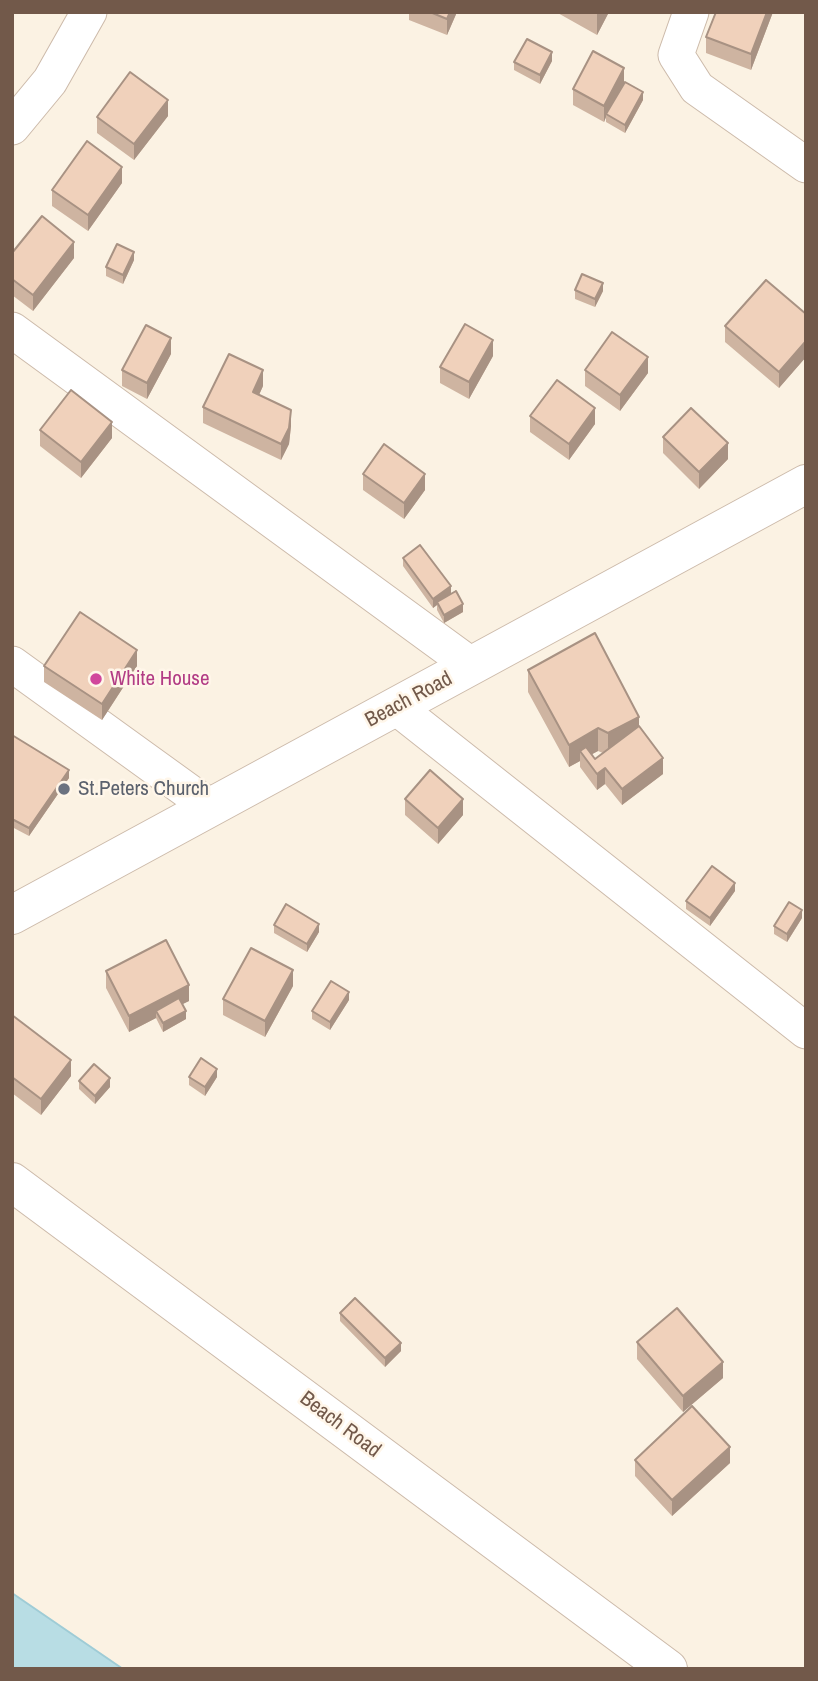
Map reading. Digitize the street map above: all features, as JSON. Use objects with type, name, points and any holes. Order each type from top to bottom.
[{"type":"street","points":[[12,127],[50,81],[89,12]]},
{"type":"street","points":[[691,12],[676,55],[697,88],[806,165]]},
{"type":"street","points":[[12,330],[472,666]]},
{"type":"street","name":"Beach Road","points":[[12,915],[806,484]]},
{"type":"street","points":[[12,664],[210,807]]},
{"type":"street","points":[[396,707],[806,1031]]},
{"type":"street","name":"Beach Road","points":[[12,1182],[668,1669]]},
{"type":"water","points":[[12,1593],[123,1669],[12,1669]]},
{"type":"building","points":[[430,12],[450,12],[447,19]]},
{"type":"building","points":[[716,12],[767,12],[751,54],[706,37]]},
{"type":"building","points":[[527,39],[552,52],[540,75],[514,62]]},
{"type":"building","points":[[593,51],[624,68],[604,106],[573,89]]},
{"type":"building","points":[[130,72],[168,100],[134,144],[97,117]]},
{"type":"building","points":[[625,82],[643,92],[625,125],[606,114]]},
{"type":"building","points":[[87,141],[122,167],[88,215],[52,190]]},
{"type":"building","points":[[42,216],[74,242],[33,295],[12,279],[12,253]]},
{"type":"building","points":[[117,244],[134,252],[123,275],[106,267]]},
{"type":"building","points":[[582,274],[603,283],[595,299],[575,290]]},
{"type":"building","points":[[766,280],[806,314],[806,341],[779,372],[725,326]]},
{"type":"building","points":[[465,324],[493,340],[469,382],[440,367]]},
{"type":"building","points":[[146,325],[171,338],[147,383],[122,370]]},
{"type":"building","points":[[612,332],[648,357],[620,395],[585,370]]},
{"type":"building","points":[[229,354],[263,370],[253,392],[291,410],[289,428],[281,444],[203,407]]},
{"type":"building","points":[[557,380],[595,408],[569,444],[530,416]]},
{"type":"building","points":[[71,390],[112,422],[81,462],[40,430]]},
{"type":"building","points":[[691,408],[728,443],[699,472],[663,437]]},
{"type":"building","points":[[384,444],[425,474],[404,503],[363,474]]},
{"type":"building","points":[[420,545],[451,586],[433,599],[403,558]]},
{"type":"building","points":[[456,591],[463,604],[444,615],[437,602]]},
{"type":"building","points":[[80,612],[137,650],[102,704],[44,666]]},
{"type":"building","points":[[595,633],[639,717],[608,733],[598,728],[569,745],[528,670]]},
{"type":"building","points":[[639,726],[663,758],[622,789],[605,768],[597,774],[580,751],[586,747],[595,759]]},
{"type":"building","points":[[12,735],[69,770],[29,828],[12,819]]},
{"type":"building","points":[[430,770],[463,799],[438,828],[405,799]]},
{"type":"building","points":[[712,866],[735,883],[710,918],[686,901]]},
{"type":"building","points":[[789,902],[802,910],[787,934],[774,926]]},
{"type":"building","points":[[286,904],[319,924],[307,944],[274,925]]},
{"type":"building","points":[[166,940],[189,985],[129,1016],[106,971]]},
{"type":"building","points":[[251,948],[293,970],[265,1021],[223,999]]},
{"type":"building","points":[[331,981],[349,992],[330,1022],[312,1011]]},
{"type":"building","points":[[179,998],[186,1011],[163,1023],[156,1011]]},
{"type":"building","points":[[12,1015],[71,1060],[41,1099],[12,1077]]},
{"type":"building","points":[[201,1058],[217,1069],[205,1087],[189,1077]]},
{"type":"building","points":[[94,1064],[110,1078],[95,1096],[79,1081]]},
{"type":"building","points":[[355,1298],[401,1343],[385,1358],[340,1313]]},
{"type":"building","points":[[677,1308],[723,1362],[683,1396],[637,1342]]},
{"type":"building","points":[[692,1406],[730,1447],[672,1500],[635,1460]]},
{"type":"place","name":"White House","points":[[96,679]]},
{"type":"place","name":"St.Peters Church","points":[[64,789]]}]
